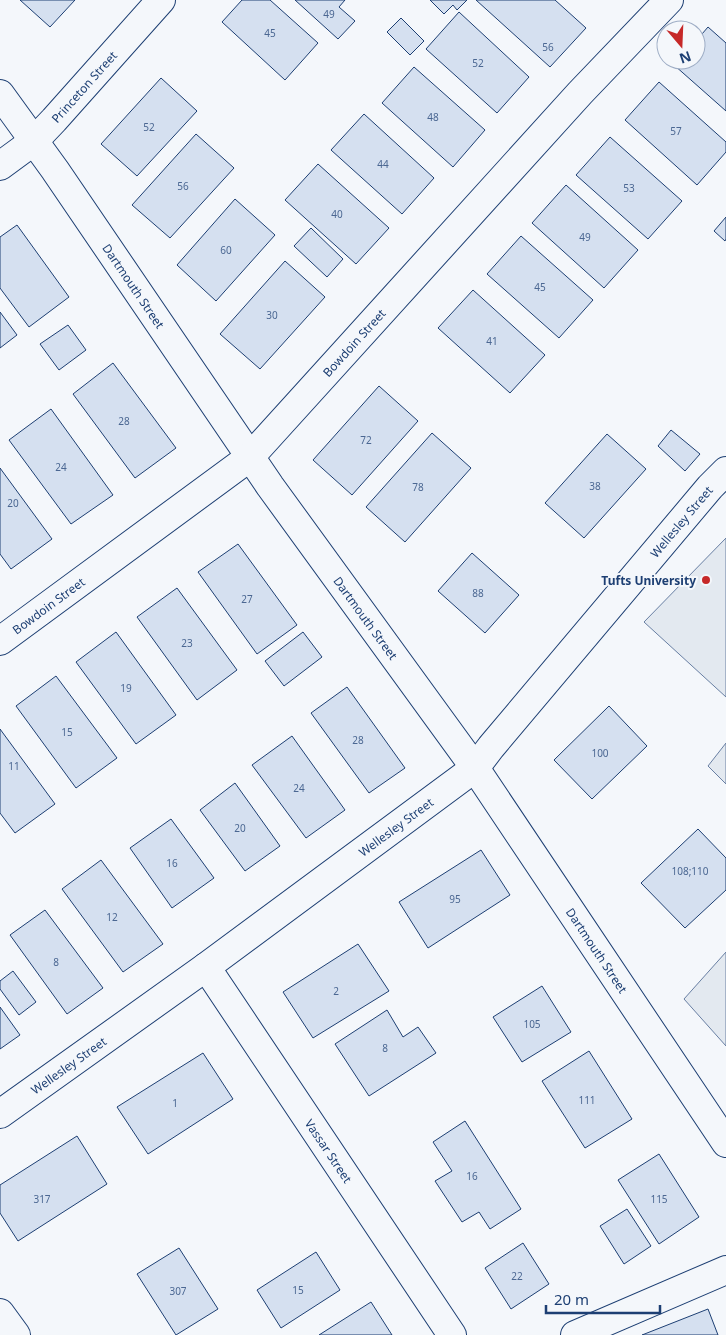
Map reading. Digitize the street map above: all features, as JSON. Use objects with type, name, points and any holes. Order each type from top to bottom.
[{"type":"street","name":"Princeton Street","points":[[0,166],[34,141],[161,0]]},
{"type":"street","name":"Bowdoin Street","points":[[0,641],[250,457],[580,93],[669,0]]},
{"type":"street","name":"Dartmouth Street","points":[[0,94],[270,486],[476,768],[726,1143]]},
{"type":"street","name":"Wellesley Street","points":[[0,1114],[206,967],[476,768],[491,747],[710,487],[726,471]]},
{"type":"street","name":"Vassar Street","points":[[206,967],[452,1335]]},
{"type":"street","points":[[575,1335],[726,1270]]},
{"type":"street","points":[[0,1313],[16,1335]]},
{"type":"shaded area","name":"Tufts University","points":[[726,538],[726,697],[644,622]]},
{"type":"shaded area","points":[[726,743],[726,784],[708,766]]},
{"type":"shaded area","points":[[726,952],[726,1046],[684,999]]},
{"type":"building","points":[[20,0],[75,0],[50,27]]},
{"type":"building","points":[[242,0],[270,0],[318,43],[285,80],[222,22]]},
{"type":"building","points":[[295,0],[345,0],[339,7],[355,21],[338,39]]},
{"type":"building","points":[[430,0],[467,0],[457,10],[453,5],[444,14]]},
{"type":"building","points":[[476,0],[555,0],[586,28],[550,67]]},
{"type":"building","points":[[459,12],[529,77],[497,113],[426,49]]},
{"type":"building","points":[[401,18],[424,41],[410,55],[387,32]]},
{"type":"building","points":[[708,27],[726,43],[726,111],[680,70],[706,70],[706,29]]},
{"type":"building","points":[[414,67],[485,130],[453,167],[382,103]]},
{"type":"building","points":[[161,78],[197,111],[137,176],[101,144]]},
{"type":"building","points":[[659,82],[726,142],[726,152],[697,185],[625,120]]},
{"type":"building","points":[[364,114],[434,178],[402,214],[331,150]]},
{"type":"building","points":[[196,134],[234,168],[170,238],[132,205]]},
{"type":"building","points":[[610,137],[682,201],[648,239],[576,175]]},
{"type":"building","points":[[318,164],[389,228],[356,264],[285,200]]},
{"type":"building","points":[[566,185],[638,250],[604,288],[532,223]]},
{"type":"building","points":[[235,199],[275,235],[216,301],[177,265]]},
{"type":"building","points":[[726,217],[726,239],[725,241],[714,231]]},
{"type":"building","points":[[17,225],[69,297],[29,327],[0,288],[0,237]]},
{"type":"building","points":[[311,228],[343,259],[327,277],[294,246]]},
{"type":"building","points":[[521,236],[593,300],[559,338],[487,274]]},
{"type":"building","points":[[285,261],[325,297],[260,369],[220,334]]},
{"type":"building","points":[[473,290],[545,355],[510,393],[438,328]]},
{"type":"building","points":[[0,312],[17,335],[0,348]]},
{"type":"building","points":[[68,325],[86,350],[59,370],[40,344]]},
{"type":"building","points":[[113,363],[176,448],[135,478],[73,394]]},
{"type":"building","points":[[379,386],[418,421],[352,495],[313,460]]},
{"type":"building","points":[[51,409],[113,495],[71,524],[9,440]]},
{"type":"building","points":[[671,430],[700,454],[685,471],[658,446]]},
{"type":"building","points":[[432,433],[471,468],[405,542],[366,507]]},
{"type":"building","points":[[607,434],[646,469],[584,538],[545,503]]},
{"type":"building","points":[[0,468],[52,539],[11,569],[0,554]]},
{"type":"building","points":[[238,544],[297,625],[257,654],[198,572]]},
{"type":"building","points":[[472,553],[519,595],[485,633],[438,591]]},
{"type":"building","points":[[177,588],[237,670],[197,700],[137,617]]},
{"type":"building","points":[[116,632],[176,715],[136,744],[76,662]]},
{"type":"building","points":[[303,632],[322,657],[284,686],[265,661]]},
{"type":"building","points":[[56,676],[117,758],[76,788],[16,706]]},
{"type":"building","points":[[347,687],[405,768],[369,793],[311,713]]},
{"type":"building","points":[[609,706],[647,746],[592,799],[554,760]]},
{"type":"building","points":[[0,729],[55,804],[15,833],[0,813]]},
{"type":"building","points":[[292,736],[345,810],[306,838],[252,765]]},
{"type":"building","points":[[235,783],[280,846],[245,871],[200,810]]},
{"type":"building","points":[[171,819],[214,878],[172,908],[130,848]]},
{"type":"building","points":[[698,829],[726,858],[726,890],[685,928],[641,883]]},
{"type":"building","points":[[481,850],[510,895],[428,948],[399,902]]},
{"type":"building","points":[[101,860],[163,944],[123,972],[62,889]]},
{"type":"building","points":[[45,910],[103,988],[67,1014],[10,935]]},
{"type":"building","points":[[358,944],[389,991],[313,1038],[283,992]]},
{"type":"building","points":[[13,971],[36,1002],[19,1015],[0,989],[0,981]]},
{"type":"building","points":[[542,986],[571,1032],[522,1062],[493,1017]]},
{"type":"building","points":[[0,1007],[20,1035],[0,1049]]},
{"type":"building","points":[[387,1010],[403,1037],[418,1027],[436,1053],[369,1096],[335,1044]]},
{"type":"building","points":[[589,1051],[632,1119],[585,1148],[542,1081]]},
{"type":"building","points":[[203,1053],[233,1099],[148,1154],[117,1107]]},
{"type":"building","points":[[465,1121],[521,1209],[490,1229],[479,1212],[462,1222],[435,1181],[452,1171],[433,1142]]},
{"type":"building","points":[[77,1136],[107,1184],[18,1241],[0,1213],[0,1185]]},
{"type":"building","points":[[659,1154],[699,1217],[659,1244],[618,1180]]},
{"type":"building","points":[[627,1209],[651,1246],[624,1264],[600,1226]]},
{"type":"building","points":[[523,1243],[549,1284],[511,1309],[485,1268]]},
{"type":"building","points":[[179,1248],[218,1309],[176,1335],[137,1274]]},
{"type":"building","points":[[316,1252],[340,1290],[281,1328],[257,1290]]},
{"type":"building","points":[[371,1302],[392,1335],[319,1335]]},
{"type":"building","points":[[708,1309],[718,1335],[642,1335]]},
{"type":"place","name":"Tufts University","points":[[706,580]]}]
